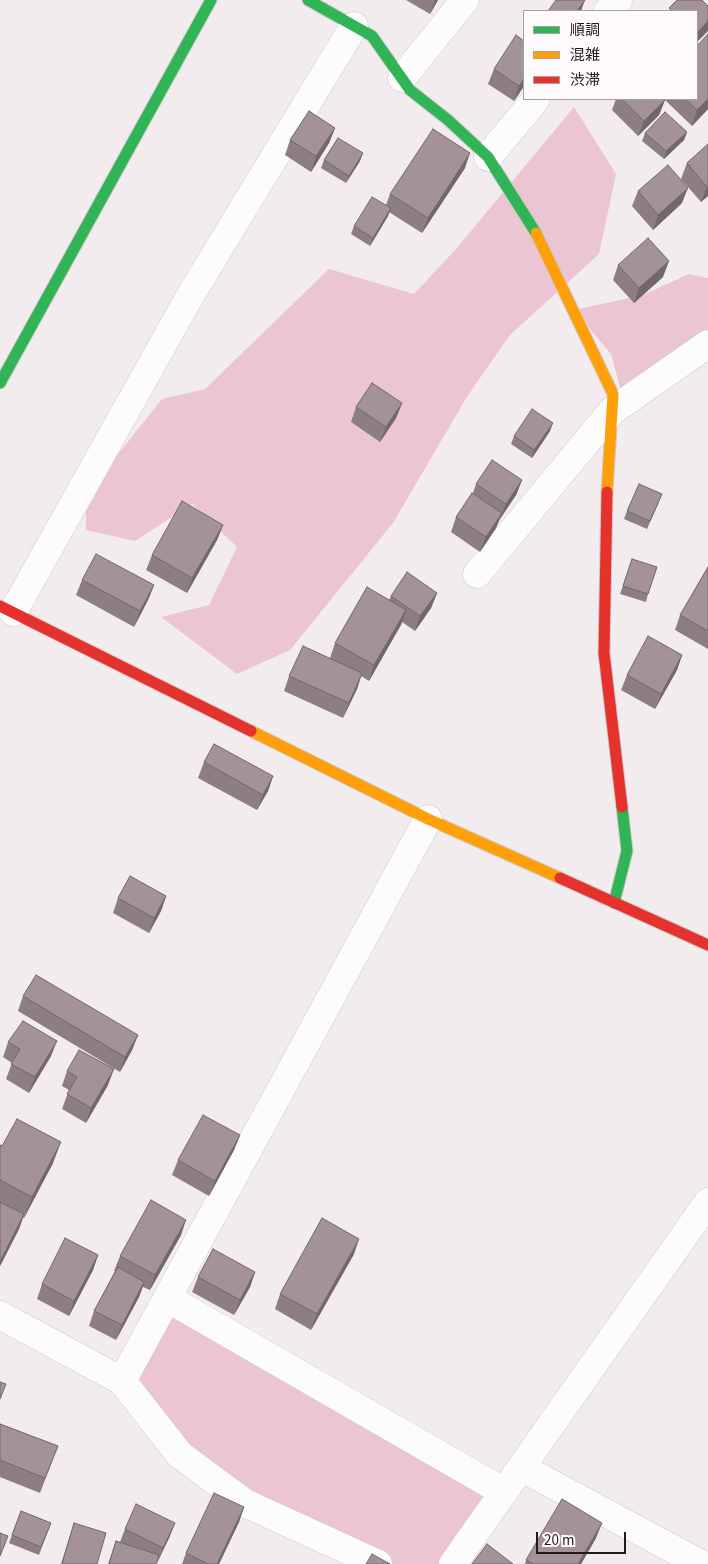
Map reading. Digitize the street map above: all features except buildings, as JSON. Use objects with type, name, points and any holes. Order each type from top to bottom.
[{"type":"street","points":[[0,383],[211,0]]},
{"type":"street","points":[[308,0],[372,36],[410,90],[448,120],[488,157],[540,239],[613,394],[607,476],[604,653],[627,851],[614,903]]},
{"type":"street","points":[[402,78],[465,0]]},
{"type":"street","points":[[609,10],[618,0]]},
{"type":"street","points":[[354,26],[186,302],[6,609],[428,819],[708,945]]},
{"type":"street","points":[[488,157],[535,100]]},
{"type":"street","points":[[477,574],[612,411],[708,344]]},
{"type":"street","points":[[122,1381],[428,819]]},
{"type":"street","points":[[454,1564],[708,1202]]},
{"type":"street","points":[[167,1298],[504,1492]]},
{"type":"street","points":[[0,1315],[122,1381],[180,1455],[245,1502],[378,1564]]},
{"type":"street","points":[[522,1468],[701,1564]]},
{"type":"shaded area","points":[[574,107],[616,174],[599,254],[510,335],[468,395],[393,523],[290,650],[237,674],[161,617],[209,605],[237,547],[192,504],[135,541],[86,530],[86,512],[115,458],[162,399],[205,389],[329,269],[414,294],[456,249]]},
{"type":"shaded area","points":[[689,274],[708,278],[708,344],[624,402],[611,354],[574,310],[643,295]]},
{"type":"shaded area","points":[[167,1298],[504,1492],[464,1564],[378,1564],[245,1503],[122,1381]]},
{"type":"traffic: fast","points":[[0,383],[211,0]]},
{"type":"traffic: fast","points":[[308,0],[372,36],[410,90],[448,120],[488,157],[536,233]]},
{"type":"traffic: fast","points":[[614,903],[627,851],[622,807]]},
{"type":"traffic: slow","points":[[536,233],[613,394],[607,492]]},
{"type":"traffic: slow","points":[[251,731],[428,819],[560,878]]},
{"type":"traffic: jam","points":[[607,492],[604,653],[622,807]]},
{"type":"traffic: jam","points":[[0,606],[251,731]]},
{"type":"traffic: jam","points":[[560,878],[708,945]]}]
